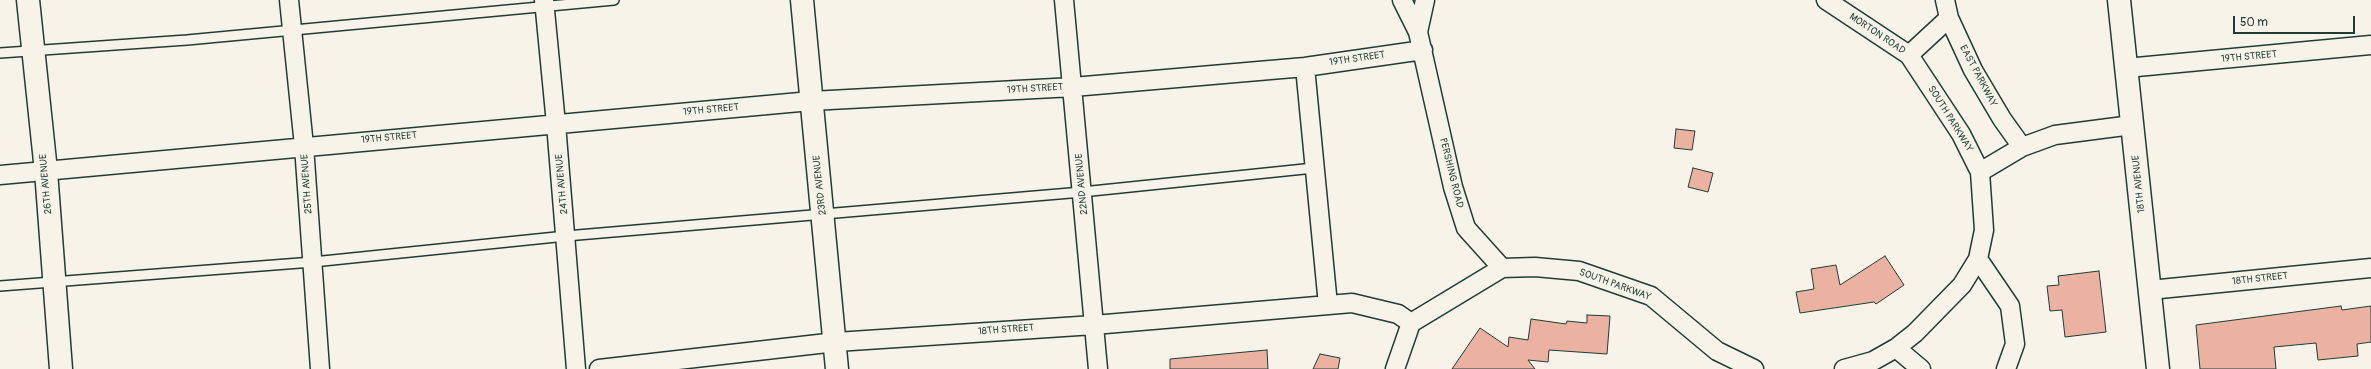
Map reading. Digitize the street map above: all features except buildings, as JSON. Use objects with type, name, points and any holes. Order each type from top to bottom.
[{"type":"main road","name":"26TH AVENUE","points":[[28,0],[46,171],[61,369]]},
{"type":"main road","name":"23RD AVENUE","points":[[802,0],[836,342],[837,369]]},
{"type":"main road","name":"18TH AVENUE","points":[[2119,0],[2158,369]]},
{"type":"street","name":"25TH AVENUE","points":[[289,0],[304,146],[320,369]]},
{"type":"street","name":"22ND AVENUE","points":[[1064,0],[1098,369]]},
{"type":"street","name":"PERSHING ROAD","points":[[1402,0],[1418,32],[1452,187],[1466,228],[1502,268]]},
{"type":"street","name":"PERSHING ROAD","points":[[1418,32],[1425,0]]},
{"type":"street","name":"MORTON ROAD","points":[[1826,0],[1909,55]]},
{"type":"street","name":"EAST PARKWAY","points":[[1945,0],[1949,18],[1973,70],[2002,119],[2022,147]]},
{"type":"street","name":"24TH AVENUE","points":[[544,3],[566,236],[576,369]]},
{"type":"street","points":[[1909,55],[1949,18]]},
{"type":"street","name":"19TH STREET","points":[[2126,68],[2371,45]]},
{"type":"street","name":"19TH STREET","points":[[0,175],[304,146],[811,101],[1073,88],[1305,67],[1423,50]]},
{"type":"street","name":"SOUTH PARKWAY","points":[[1844,369],[1873,361],[1896,348],[1915,333],[1962,285],[1978,259],[1984,230],[1980,172],[1961,134],[1909,55]]},
{"type":"street","points":[[1305,67],[1328,305]]},
{"type":"street","points":[[1980,172],[2022,147],[2055,135],[2132,125]]},
{"type":"street","points":[[1978,259],[2010,306],[2015,344],[2006,369]]},
{"type":"street","name":"SOUTH PARKWAY","points":[[1502,268],[1534,267],[1579,271],[1651,296],[1717,351],[1754,369]]},
{"type":"street","points":[[1395,369],[1411,323],[1502,268]]},
{"type":"street","name":"18TH STREET","points":[[2150,290],[2371,268]]},
{"type":"street","name":"18TH STREET","points":[[599,369],[836,342],[1094,324],[1352,303],[1398,314],[1411,323]]},
{"type":"street","points":[[1896,348],[1921,369]]},
{"type":"lane","points":[[0,53],[292,30],[544,3],[614,0]]},
{"type":"lane","points":[[0,286],[313,262],[566,236],[1082,192],[1314,168]]}]
